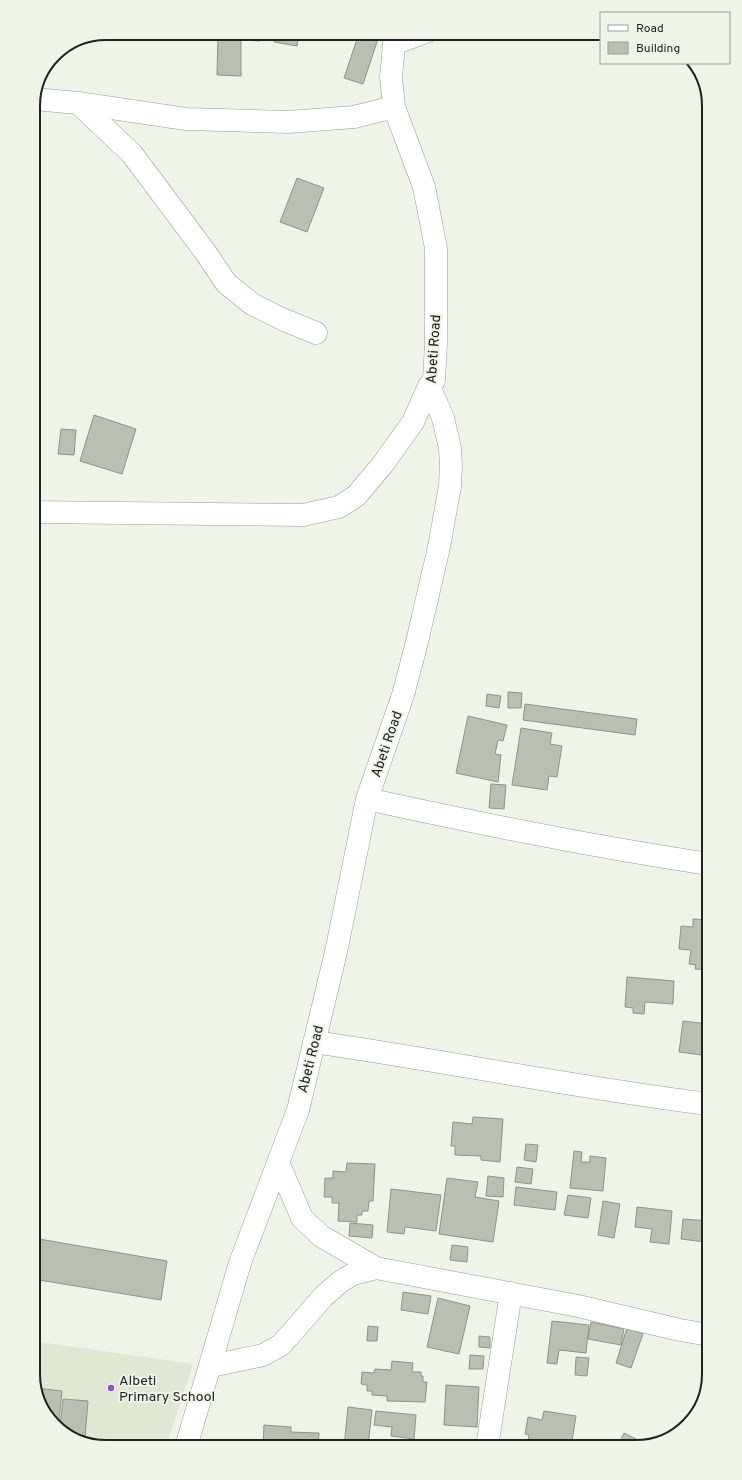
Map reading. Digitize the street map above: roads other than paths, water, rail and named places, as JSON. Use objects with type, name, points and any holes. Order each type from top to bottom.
[{"type":"street","name":"Abeti Road","points":[[188,1440],[240,1263],[298,1110],[336,952],[367,799],[403,695],[417,642],[450,486],[450,448],[443,418],[429,386],[434,381],[436,343],[436,248],[424,187],[394,107],[391,77],[394,41]]},
{"type":"street","points":[[40,100],[78,103],[186,119],[288,122],[354,117],[394,107]]},
{"type":"street","points":[[78,103],[132,154],[206,253],[226,283],[252,304],[282,320],[316,333]]},
{"type":"street","points":[[40,512],[304,515],[339,506],[356,496],[384,464],[413,422],[429,386]]},
{"type":"street","points":[[367,799],[498,828],[614,850],[702,863]]},
{"type":"street","points":[[314,1042],[410,1056],[625,1094],[702,1103]]},
{"type":"street","points":[[278,1162],[302,1218],[321,1236],[376,1268],[578,1306],[702,1334]]},
{"type":"street","points":[[211,1366],[263,1355],[281,1345],[324,1296],[340,1282],[353,1274],[376,1268]]},
{"type":"street","points":[[488,1440],[511,1293]]},
{"type":"place","name":"Albeti Primary School","points":[[111,1388]]}]
